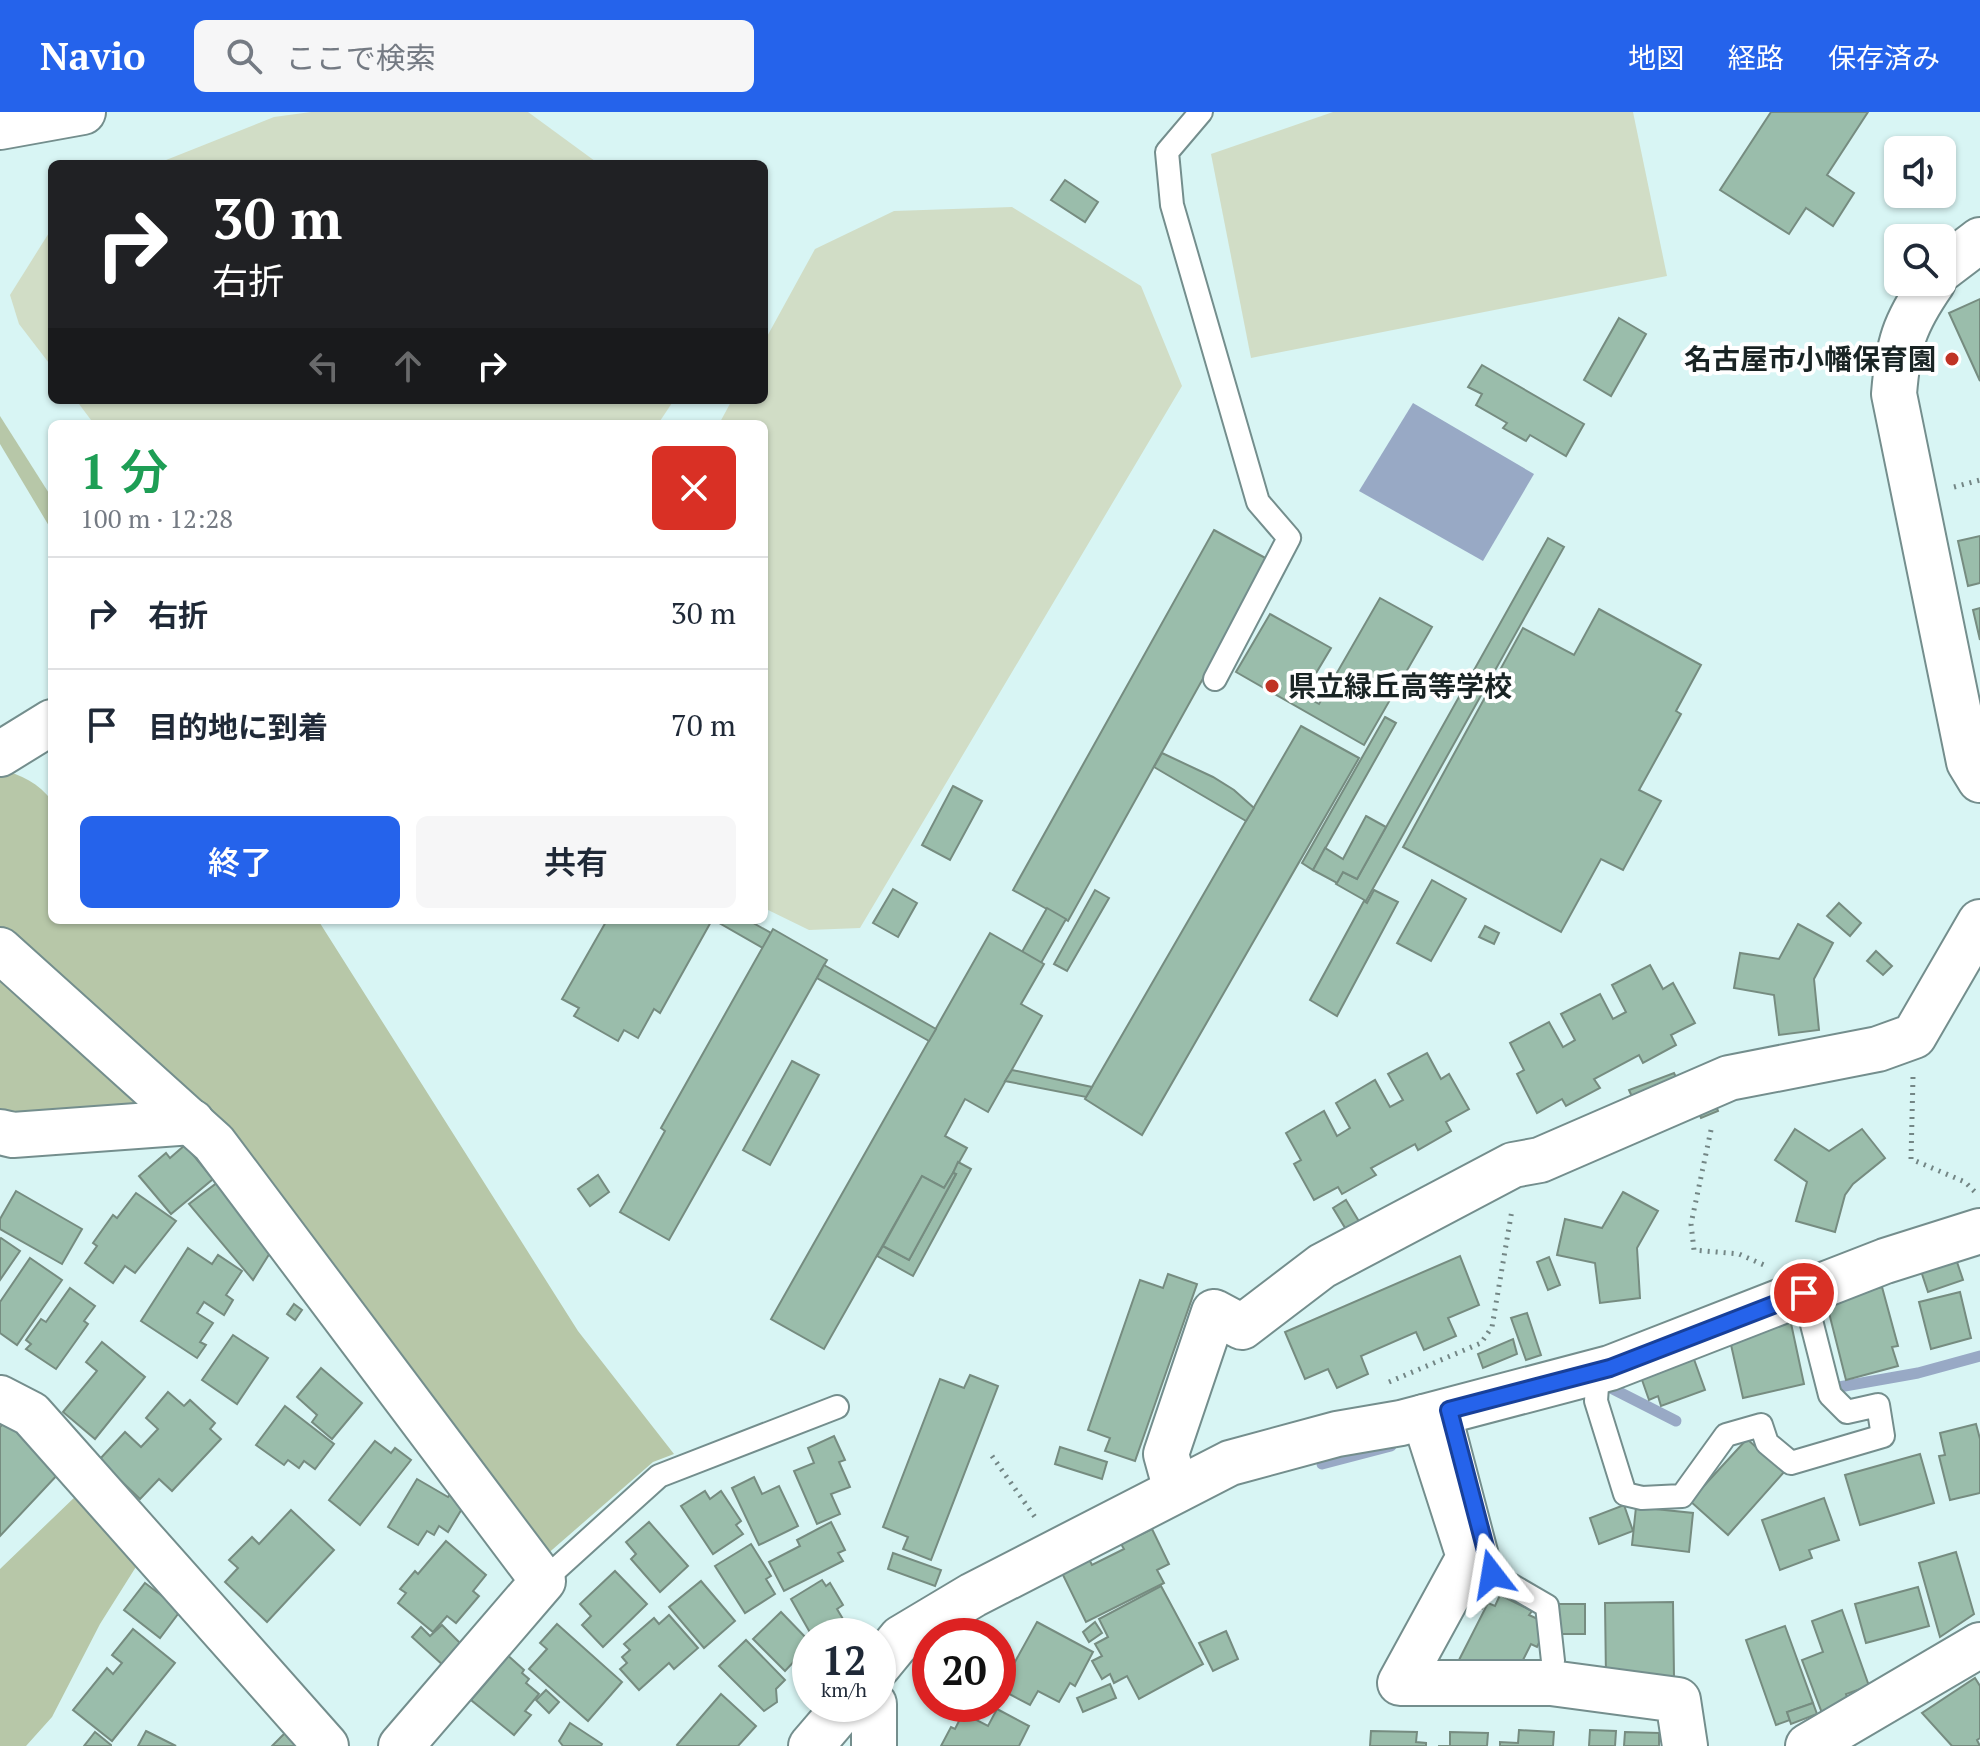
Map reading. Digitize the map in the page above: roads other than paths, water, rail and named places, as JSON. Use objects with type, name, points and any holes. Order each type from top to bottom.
[{"type":"street","points":[[0,127],[83,112]]},
{"type":"street","points":[[1956,258],[1980,240]]},
{"type":"street","points":[[1924,296],[1914,310],[1897,352],[1894,394],[1969,762],[1980,780]]},
{"type":"street","points":[[0,754],[48,724]]},
{"type":"street","points":[[1176,1490],[1166,1454],[1214,1312],[1242,1327],[1322,1266],[1513,1165],[1540,1160],[1729,1078],[1878,1049],[1914,1036],[1980,922]]},
{"type":"street","points":[[0,950],[214,1143],[543,1581],[401,1746]]},
{"type":"street","points":[[0,1132],[13,1135],[192,1122]]},
{"type":"street","points":[[896,1644],[901,1638],[973,1595],[1230,1463],[1337,1434],[1437,1414],[1598,1372],[1885,1261],[1978,1231]]},
{"type":"street","points":[[0,1398],[31,1414],[326,1746]]},
{"type":"street","points":[[1437,1414],[1469,1557],[1400,1683],[1551,1683],[1678,1700],[1685,1746]]},
{"type":"street","points":[[1808,1746],[1980,1645]]},
{"type":"street","points":[[811,1746],[832,1722]]},
{"type":"street","points":[[874,1722],[874,1746]]},
{"type":"lane","points":[[1201,112],[1167,152],[1172,205],[1258,502],[1289,538],[1215,679]]},
{"type":"lane","points":[[1598,1372],[1596,1401],[1625,1494],[1642,1498],[1682,1496],[1726,1435],[1761,1425],[1767,1443],[1791,1463],[1883,1436],[1878,1405],[1847,1412],[1830,1395],[1797,1295]]},
{"type":"lane","points":[[543,1581],[659,1476],[837,1407]]},
{"type":"lane","points":[[1437,1414],[1492,1574],[1547,1606],[1553,1661]]},
{"type":"water","points":[[1413,403],[1534,474],[1483,561],[1359,491]]},
{"type":"waterway","points":[[1839,1387],[1918,1373],[1980,1356]]},
{"type":"waterway","points":[[1611,1388],[1676,1421]]},
{"type":"waterway","points":[[1322,1464],[1391,1446]]},
{"type":"place","name":"名古屋市小幡保育園","points":[[1952,359]]},
{"type":"place","name":"県立緑丘高等学校","points":[[1272,686]]}]
